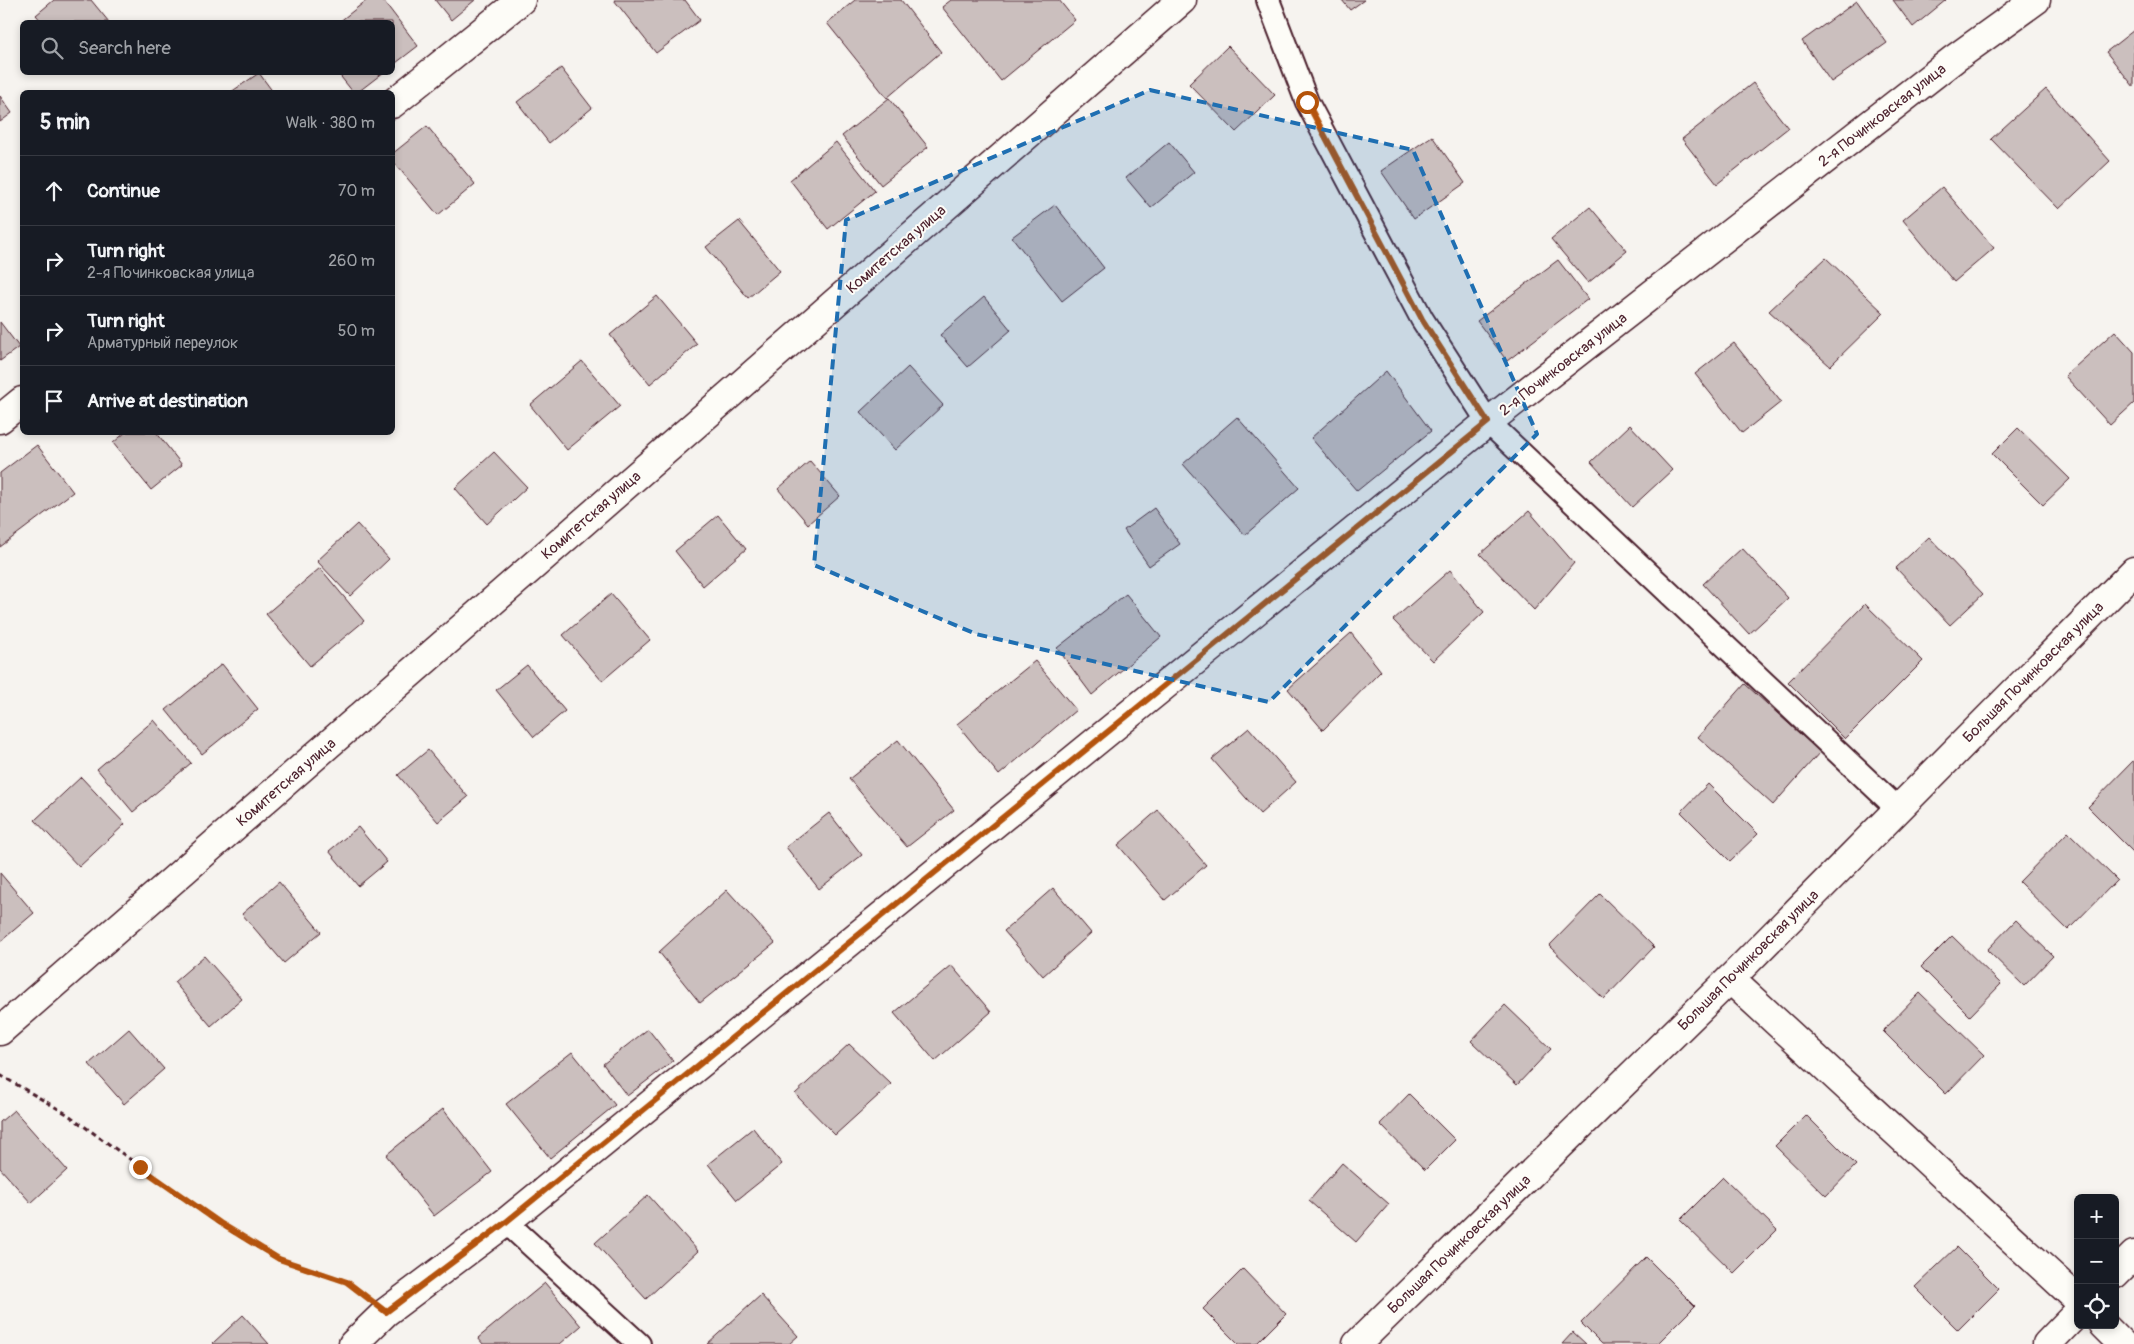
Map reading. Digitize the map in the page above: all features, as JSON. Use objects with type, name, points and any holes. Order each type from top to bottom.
[{"type":"street","points":[[395,102],[521,0]]},
{"type":"street","name":"Комитетская улица","points":[[0,1031],[1182,0]]},
{"type":"street","name":"2-я Починковская улица","points":[[353,1344],[386,1312],[506,1222],[1488,422],[1954,58],[2036,0]]},
{"type":"street","points":[[0,419],[20,403]]},
{"type":"street","name":"Большая Починковская улица","points":[[1357,1344],[1730,979],[2134,571]]},
{"type":"street","points":[[1730,979],[2074,1296]]},
{"type":"street","points":[[2119,1270],[2134,1255]]},
{"type":"street","points":[[2047,1344],[2074,1316]]},
{"type":"street","points":[[2107,1329],[2122,1344]]},
{"type":"lane","points":[[1268,0],[1307,102],[1422,319],[1488,422],[1898,809]]},
{"type":"lane","points":[[506,1222],[639,1344]]},
{"type":"path","points":[[0,1075],[67,1114],[220,1223],[279,1259],[347,1282],[386,1312]]},
{"type":"highlighted area","points":[[1150,90],[1413,150],[1537,434],[1269,702],[976,634],[814,565],[846,220]]},
{"type":"building","points":[[54,0],[91,0],[107,20],[40,20],[36,15]]},
{"type":"building","points":[[367,0],[383,0],[418,46],[395,64],[395,20],[342,20]]},
{"type":"building","points":[[435,0],[475,0],[451,20]]},
{"type":"building","points":[[614,0],[685,0],[700,20],[656,53]]},
{"type":"building","points":[[855,0],[901,0],[941,52],[887,98],[827,23]]},
{"type":"building","points":[[951,0],[1059,0],[1075,20],[1001,81],[942,7]]},
{"type":"building","points":[[1342,0],[1364,0],[1350,10]]},
{"type":"building","points":[[1893,0],[1946,0],[1913,27]]},
{"type":"building","points":[[1857,1],[1887,43],[1831,82],[1802,41]]},
{"type":"building","points":[[2134,30],[2134,87],[2106,52]]},
{"type":"building","points":[[1228,46],[1275,95],[1236,132],[1189,84]]},
{"type":"building","points":[[561,68],[592,108],[549,143],[517,102]]},
{"type":"building","points":[[256,75],[260,75],[272,90],[234,90]]},
{"type":"building","points":[[339,75],[380,75],[361,90],[351,90]]},
{"type":"building","points":[[1753,83],[1788,128],[1717,184],[1682,139]]},
{"type":"building","points":[[2046,89],[2110,161],[2059,209],[1991,139]]},
{"type":"building","points":[[0,96],[12,113],[0,122]]},
{"type":"building","points":[[889,98],[928,147],[881,185],[842,136]]},
{"type":"building","points":[[427,126],[475,184],[438,215],[395,164],[395,152]]},
{"type":"building","points":[[1432,136],[1465,183],[1414,219],[1381,171]]},
{"type":"building","points":[[836,142],[875,191],[828,229],[790,180]]},
{"type":"building","points":[[1169,142],[1194,172],[1151,208],[1126,178]]},
{"type":"building","points":[[1942,187],[1994,248],[1954,282],[1903,220]]},
{"type":"building","points":[[1055,205],[1104,268],[1062,301],[1012,237]]},
{"type":"building","points":[[1590,207],[1627,251],[1588,283],[1551,239]]},
{"type":"building","points":[[739,221],[780,271],[748,298],[706,247]]},
{"type":"building","points":[[1826,258],[1884,313],[1830,366],[1769,311]]},
{"type":"building","points":[[1558,260],[1588,299],[1507,361],[1477,321]]},
{"type":"building","points":[[657,296],[697,344],[650,384],[610,335]]},
{"type":"building","points":[[984,297],[1011,330],[968,367],[940,335]]},
{"type":"building","points":[[0,322],[19,347],[0,361]]},
{"type":"building","points":[[2115,331],[2134,352],[2134,403],[2110,425],[2065,376]]},
{"type":"building","points":[[1734,343],[1781,402],[1742,433],[1695,374]]},
{"type":"building","points":[[582,361],[620,406],[567,450],[530,405]]},
{"type":"building","points":[[908,367],[943,405],[895,450],[860,412]]},
{"type":"building","points":[[1386,371],[1431,431],[1357,491],[1311,438]]},
{"type":"building","points":[[1237,417],[1299,488],[1245,535],[1183,464]]},
{"type":"building","points":[[1630,425],[1672,470],[1632,507],[1591,462]]},
{"type":"building","points":[[2018,428],[2070,479],[2043,505],[1992,454]]},
{"type":"building","points":[[122,435],[158,435],[182,465],[151,490],[113,443]]},
{"type":"building","points":[[37,445],[73,492],[0,547],[0,473]]},
{"type":"building","points":[[494,452],[527,487],[487,524],[455,488]]},
{"type":"building","points":[[810,461],[840,496],[808,524],[778,489]]},
{"type":"building","points":[[1154,508],[1180,544],[1149,566],[1124,530]]},
{"type":"building","points":[[1529,511],[1574,563],[1534,610],[1480,554]]},
{"type":"building","points":[[718,515],[746,549],[703,586],[675,551]]},
{"type":"building","points":[[357,524],[389,559],[350,596],[317,561]]},
{"type":"building","points":[[1929,537],[1983,594],[1950,625],[1896,568]]},
{"type":"building","points":[[1742,548],[1788,598],[1749,634],[1703,584]]},
{"type":"building","points":[[320,568],[364,621],[310,666],[266,614]]},
{"type":"building","points":[[1450,570],[1484,612],[1433,661],[1393,620]]},
{"type":"building","points":[[611,594],[650,640],[602,681],[563,635]]},
{"type":"building","points":[[1126,594],[1161,637],[1092,695],[1057,648]]},
{"type":"building","points":[[1865,604],[1923,661],[1845,739],[1788,682]]},
{"type":"building","points":[[1351,633],[1381,671],[1323,730],[1288,689]]},
{"type":"building","points":[[1035,661],[1076,710],[999,775],[957,724]]},
{"type":"building","points":[[222,664],[258,709],[202,754],[166,710]]},
{"type":"building","points":[[527,665],[565,711],[534,737],[496,690]]},
{"type":"building","points":[[1745,684],[1820,752],[1773,805],[1698,737]]},
{"type":"building","points":[[154,720],[191,763],[133,812],[97,769]]},
{"type":"building","points":[[1249,728],[1296,782],[1260,814],[1212,759]]},
{"type":"building","points":[[898,740],[954,810],[907,847],[849,779]]},
{"type":"building","points":[[428,750],[468,797],[438,822],[398,775]]},
{"type":"building","points":[[2134,760],[2134,853],[2088,807]]},
{"type":"building","points":[[81,777],[125,824],[79,867],[35,820]]},
{"type":"building","points":[[1708,784],[1758,834],[1730,861],[1681,812]]},
{"type":"building","points":[[1158,810],[1206,865],[1165,900],[1118,845]]},
{"type":"building","points":[[829,813],[862,855],[819,889],[786,847]]},
{"type":"building","points":[[358,827],[387,862],[358,886],[329,851]]},
{"type":"building","points":[[2068,832],[2117,880],[2068,930],[2019,882]]},
{"type":"building","points":[[0,873],[34,913],[0,942]]},
{"type":"building","points":[[279,882],[321,932],[284,963],[242,914]]},
{"type":"building","points":[[1053,888],[1091,933],[1043,976],[1004,931]]},
{"type":"building","points":[[727,890],[775,943],[700,1003],[659,952]]},
{"type":"building","points":[[1600,894],[1654,947],[1604,999],[1549,946]]},
{"type":"building","points":[[2016,920],[2053,956],[2024,986],[1987,950]]},
{"type":"building","points":[[1952,936],[2001,984],[1970,1016],[1921,967]]},
{"type":"building","points":[[204,956],[242,999],[211,1026],[174,982]]},
{"type":"building","points":[[951,965],[991,1012],[935,1061],[894,1013]]},
{"type":"building","points":[[1920,993],[1984,1055],[1946,1094],[1883,1031]]},
{"type":"building","points":[[1505,1005],[1551,1049],[1517,1085],[1471,1041]]},
{"type":"building","points":[[129,1029],[164,1069],[124,1104],[89,1064]]},
{"type":"building","points":[[648,1029],[673,1061],[627,1096],[603,1064]]},
{"type":"building","points":[[849,1044],[891,1084],[835,1135],[795,1094]]},
{"type":"building","points":[[572,1052],[615,1105],[550,1158],[506,1104]]},
{"type":"building","points":[[1409,1094],[1455,1140],[1425,1170],[1380,1124]]},
{"type":"building","points":[[443,1109],[492,1172],[434,1216],[386,1155]]},
{"type":"building","points":[[14,1110],[67,1170],[31,1203],[0,1168],[0,1122]]},
{"type":"building","points":[[1806,1115],[1856,1165],[1826,1196],[1775,1146]]},
{"type":"building","points":[[753,1128],[782,1164],[737,1200],[708,1164]]},
{"type":"building","points":[[1342,1163],[1389,1204],[1356,1242],[1309,1201]]},
{"type":"building","points":[[1723,1177],[1777,1230],[1734,1273],[1680,1220]]},
{"type":"building","points":[[648,1195],[698,1251],[646,1299],[595,1243]]},
{"type":"building","points":[[1957,1247],[1999,1289],[1958,1330],[1915,1287]]},
{"type":"building","points":[[1646,1257],[1695,1306],[1657,1344],[1602,1344],[1581,1323]]},
{"type":"building","points":[[1243,1269],[1286,1314],[1256,1344],[1238,1344],[1203,1309]]},
{"type":"building","points":[[545,1283],[581,1326],[560,1344],[483,1344],[478,1338]]},
{"type":"building","points":[[761,1295],[798,1336],[789,1344],[707,1344]]},
{"type":"building","points":[[243,1315],[269,1344],[213,1343]]},
{"type":"building","points":[[1573,1332],[1586,1344],[1562,1344]]},
{"type":"route","points":[[140,1167],[220,1223],[279,1259],[347,1282],[386,1312],[506,1222],[1488,422],[1422,319],[1307,102]]}]
